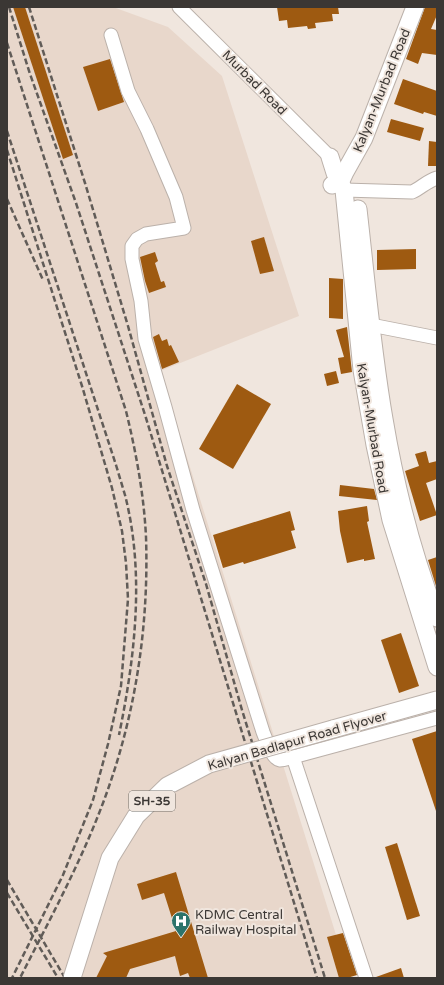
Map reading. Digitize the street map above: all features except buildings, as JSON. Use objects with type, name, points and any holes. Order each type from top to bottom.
[{"type":"main road","name":"Kalyan-Murbad Road","points":[[391,56],[405,7]]},
{"type":"main road","name":"Kalyan-Murbad Road","points":[[415,7],[391,56],[370,108],[355,133],[340,177],[362,370],[374,445],[391,520],[437,667]]},
{"type":"main road","name":"Kalyan-Murbad Road","points":[[340,177],[371,325],[384,420],[394,472],[423,578],[437,618]]},
{"type":"main road","name":"Kalyan Badlapur Road Flyover","points":[[72,978],[110,858],[136,816],[167,786],[209,764],[430,702]]},
{"type":"street","name":"Murbad Road","points":[[179,7],[340,177]]},
{"type":"street","points":[[111,35],[128,91],[147,129],[176,198],[184,228],[146,234],[136,240],[132,246],[132,259],[141,301],[145,339],[193,510],[263,732],[273,755],[280,760],[437,718]]},
{"type":"street","points":[[340,177],[412,192],[421,188],[430,180],[437,178]]},
{"type":"street","points":[[371,325],[437,338]]},
{"type":"street","points":[[293,757],[366,978]]},
{"type":"shaded area","points":[[7,7],[113,7],[168,27],[222,76],[299,316],[160,371],[337,938],[347,978],[7,978]]},
{"type":"railway","points":[[9,7],[30,74],[76,203],[146,418],[317,978]]},
{"type":"railway","points":[[29,7],[85,183],[128,326],[167,466],[206,584],[242,710],[325,978]]},
{"type":"railway","points":[[7,43],[126,411],[139,474],[146,537],[145,605],[142,639],[138,672],[124,738],[94,826],[64,892],[20,978]]},
{"type":"railway","points":[[7,131],[116,465],[125,495],[131,525],[135,554],[136,615],[130,676],[119,735]]},
{"type":"railway","points":[[7,150],[82,386],[112,488],[122,531],[128,599],[121,686],[108,744],[93,800],[63,875],[12,978]]},
{"type":"railway","points":[[7,199],[43,280]]},
{"type":"railway","points":[[7,880],[65,978]]},
{"type":"railway","points":[[7,893],[58,978]]},
{"type":"place","name":"KDMC Central Railway Hospital","points":[[181,938]]}]
